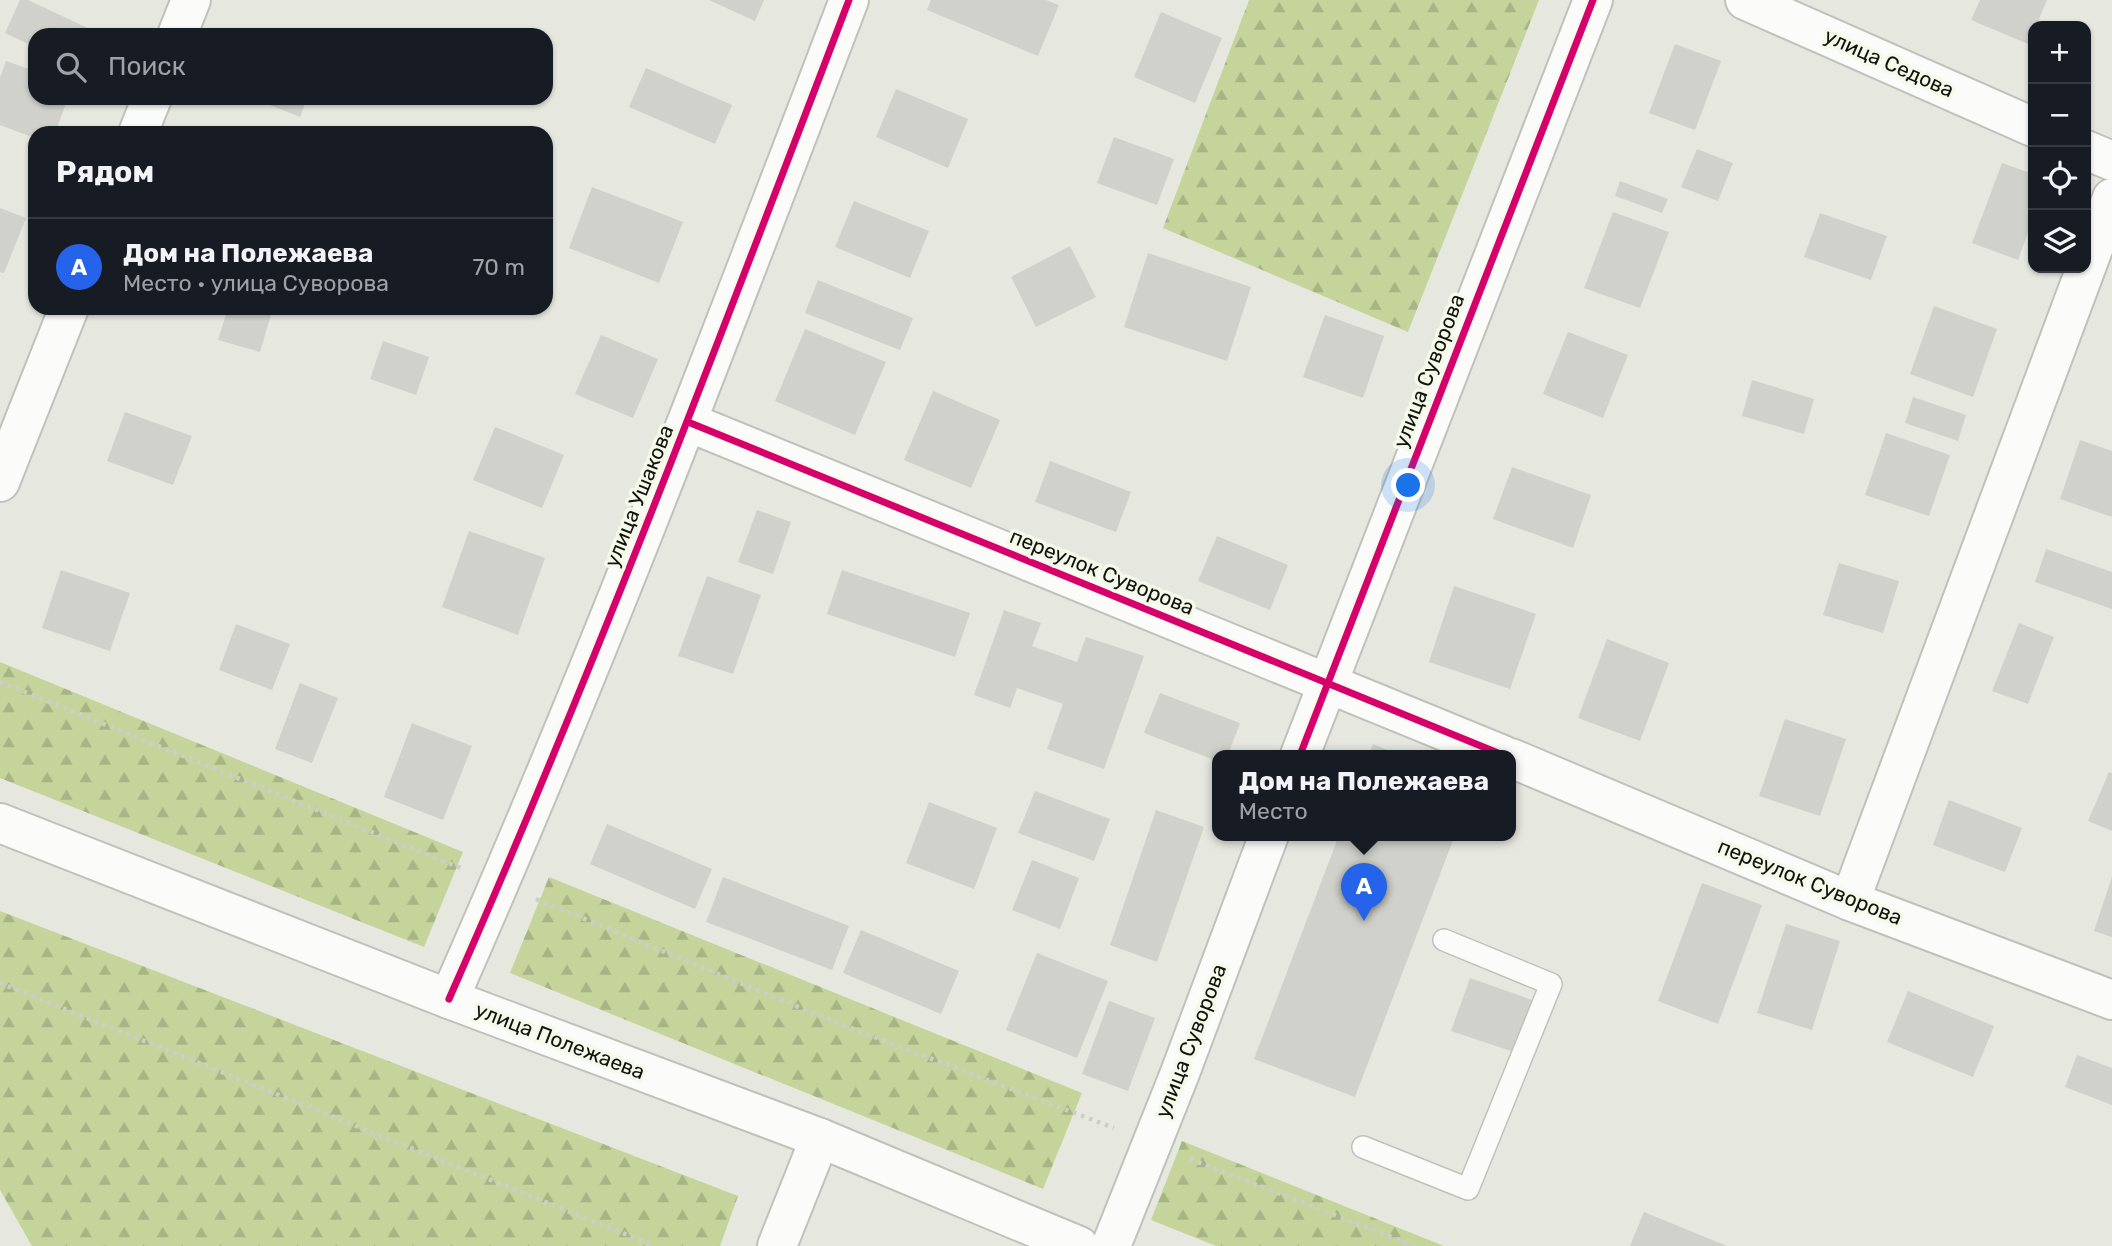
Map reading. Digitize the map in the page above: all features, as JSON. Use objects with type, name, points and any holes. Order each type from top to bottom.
[{"type":"street","points":[[180,28],[191,0]]},
{"type":"street","name":"улица Ушакова","points":[[449,999],[500,884],[688,422],[849,0]]},
{"type":"street","name":"улица Суворова","points":[[1302,750],[1593,0]]},
{"type":"street","name":"улица Седова","points":[[1745,0],[2028,125]]},
{"type":"street","points":[[141,126],[149,105]]},
{"type":"street","points":[[2091,152],[2112,161]]},
{"type":"street","points":[[1850,901],[2112,198]]},
{"type":"street","points":[[0,482],[66,315]]},
{"type":"street","name":"переулок Суворова","points":[[688,422],[1491,750]]},
{"type":"street","name":"переулок Суворова","points":[[1516,760],[1850,901],[2112,1000]]},
{"type":"street","name":"улица Полежаева","points":[[0,823],[449,999],[820,1138],[1078,1246]]},
{"type":"street","name":"улица Суворова","points":[[1111,1246],[1267,841]]},
{"type":"street","points":[[777,1246],[820,1138]]},
{"type":"lane","points":[[1363,1147],[1468,1189],[1551,984],[1444,940]]},
{"type":"path","points":[[0,682],[835,1022],[1415,1246]]},
{"type":"path","points":[[0,983],[655,1246]]},
{"type":"green space","points":[[1249,0],[1539,0],[1408,332],[1163,228]]},
{"type":"green space","points":[[0,662],[463,852],[424,947],[0,778]]},
{"type":"green space","points":[[549,877],[1082,1093],[1043,1189],[510,973]]},
{"type":"green space","points":[[0,911],[738,1196],[720,1246],[32,1246],[0,1190]]},
{"type":"green space","points":[[1182,1141],[1444,1246],[1216,1246],[1151,1220]]},
{"type":"building","points":[[20,0],[28,0],[88,28],[28,28],[28,44],[5,33]]},
{"type":"building","points":[[709,0],[764,0],[755,21]]},
{"type":"building","points":[[931,0],[1046,0],[1059,5],[1038,56],[927,10]]},
{"type":"building","points":[[1980,0],[2047,0],[2038,21],[2028,21],[2028,44],[1971,20]]},
{"type":"building","points":[[1161,12],[1222,38],[1195,103],[1134,77]]},
{"type":"building","points":[[1675,44],[1721,61],[1695,130],[1649,113]]},
{"type":"building","points":[[6,61],[28,69],[28,105],[65,105],[58,126],[28,126],[28,135],[0,125],[0,78]]},
{"type":"building","points":[[646,68],[732,105],[715,144],[629,107]]},
{"type":"building","points":[[896,89],[968,119],[948,168],[876,137]]},
{"type":"building","points":[[270,105],[304,105],[300,117]]},
{"type":"building","points":[[1114,137],[1174,159],[1157,205],[1097,183]]},
{"type":"building","points":[[1697,149],[1733,163],[1718,201],[1681,187]]},
{"type":"building","points":[[2002,163],[2028,172],[2028,233],[2018,260],[1972,243]]},
{"type":"building","points":[[1620,181],[1668,199],[1662,213],[1615,196]]},
{"type":"building","points":[[592,187],[683,222],[659,283],[569,248]]},
{"type":"building","points":[[854,201],[929,231],[910,278],[835,247]]},
{"type":"building","points":[[0,208],[26,218],[4,273],[0,272]]},
{"type":"building","points":[[1613,212],[1669,232],[1640,308],[1584,288]]},
{"type":"building","points":[[1820,213],[1887,236],[1871,280],[1804,257]]},
{"type":"building","points":[[1070,246],[1096,297],[1036,327],[1011,277]]},
{"type":"building","points":[[1148,253],[1251,287],[1227,361],[1124,327]]},
{"type":"building","points":[[818,280],[913,318],[900,350],[805,313]]},
{"type":"building","points":[[1934,306],[1997,329],[1973,397],[1910,374]]},
{"type":"building","points":[[226,315],[271,315],[260,352],[218,340]]},
{"type":"building","points":[[1325,315],[1384,336],[1363,398],[1303,377]]},
{"type":"building","points":[[805,329],[886,362],[855,435],[775,401]]},
{"type":"building","points":[[1568,332],[1628,355],[1603,418],[1543,394]]},
{"type":"building","points":[[601,335],[658,359],[633,418],[575,394]]},
{"type":"building","points":[[383,341],[429,357],[416,395],[370,379]]},
{"type":"building","points":[[1752,380],[1814,399],[1804,434],[1742,416]]},
{"type":"building","points":[[933,391],[1000,420],[971,488],[904,460]]},
{"type":"building","points":[[1913,397],[1966,415],[1958,441],[1905,423]]},
{"type":"building","points":[[125,412],[192,436],[173,485],[107,461]]},
{"type":"building","points":[[495,427],[564,455],[542,508],[473,480]]},
{"type":"building","points":[[1886,433],[1950,455],[1929,516],[1865,495]]},
{"type":"building","points":[[2080,440],[2112,451],[2112,517],[2060,499]]},
{"type":"building","points":[[1050,461],[1131,492],[1116,532],[1035,502]]},
{"type":"building","points":[[1512,467],[1591,495],[1573,548],[1493,519]]},
{"type":"building","points":[[757,510],[791,522],[773,574],[738,562]]},
{"type":"building","points":[[469,531],[545,558],[518,635],[442,607]]},
{"type":"building","points":[[1217,536],[1288,565],[1270,610],[1198,581]]},
{"type":"building","points":[[2046,549],[2112,572],[2112,609],[2035,582]]},
{"type":"building","points":[[1839,563],[1899,581],[1883,633],[1823,615]]},
{"type":"building","points":[[61,570],[130,593],[110,651],[42,628]]},
{"type":"building","points":[[842,570],[970,613],[955,657],[827,614]]},
{"type":"building","points":[[707,576],[761,595],[733,674],[678,656]]},
{"type":"building","points":[[1454,586],[1536,614],[1510,689],[1429,662]]},
{"type":"building","points":[[1004,610],[1041,623],[1032,646],[1077,662],[1086,637],[1144,656],[1104,769],[1047,749],[1063,704],[1017,688],[1010,708],[974,695]]},
{"type":"building","points":[[2019,623],[2054,637],[2028,704],[1992,691]]},
{"type":"building","points":[[236,624],[290,644],[272,690],[219,670]]},
{"type":"building","points":[[1607,639],[1669,663],[1640,741],[1578,718]]},
{"type":"building","points":[[300,683],[338,698],[312,763],[275,749]]},
{"type":"building","points":[[1160,693],[1240,723],[1230,750],[1212,750],[1212,759],[1144,733]]},
{"type":"building","points":[[1785,719],[1846,739],[1820,816],[1759,796]]},
{"type":"building","points":[[412,723],[472,746],[443,820],[384,797]]},
{"type":"building","points":[[1373,744],[1388,750],[1371,750]]},
{"type":"building","points":[[2109,772],[2112,773],[2112,831],[2088,821]]},
{"type":"building","points":[[1035,791],[1110,819],[1094,861],[1018,833]]},
{"type":"building","points":[[1949,800],[2022,828],[2005,872],[1933,845]]},
{"type":"building","points":[[929,802],[997,828],[974,889],[906,863]]},
{"type":"building","points":[[1156,810],[1204,827],[1157,962],[1110,945]]},
{"type":"building","points":[[607,824],[712,869],[695,909],[590,864]]},
{"type":"building","points":[[1337,841],[1453,841],[1355,1097],[1254,1059]]},
{"type":"building","points":[[1032,860],[1079,878],[1060,929],[1012,910]]},
{"type":"building","points":[[723,877],[849,926],[832,970],[706,922]]},
{"type":"building","points":[[2112,877],[2112,937],[2094,931]]},
{"type":"building","points":[[1702,883],[1762,905],[1718,1024],[1658,1001]]},
{"type":"building","points":[[1786,924],[1840,941],[1812,1030],[1757,1013]]},
{"type":"building","points":[[861,930],[959,971],[941,1014],[843,973]]},
{"type":"building","points":[[1037,953],[1108,981],[1077,1058],[1006,1030]]},
{"type":"building","points":[[1470,978],[1532,1000],[1514,1052],[1451,1031]]},
{"type":"building","points":[[1908,991],[1994,1026],[1973,1077],[1887,1042]]},
{"type":"building","points":[[1109,1001],[1155,1018],[1128,1091],[1082,1074]]},
{"type":"building","points":[[2077,1055],[2112,1068],[2112,1105],[2065,1087]]},
{"type":"building","points":[[1644,1212],[1727,1246],[1630,1246]]},
{"type":"cycle path","points":[[449,999],[606,627],[849,0]]},
{"type":"cycle path","points":[[1302,750],[1593,0]]},
{"type":"cycle path","points":[[688,422],[1491,750]]},
{"type":"place","name":"Дом на Полежаева","points":[[1364,921]]}]
